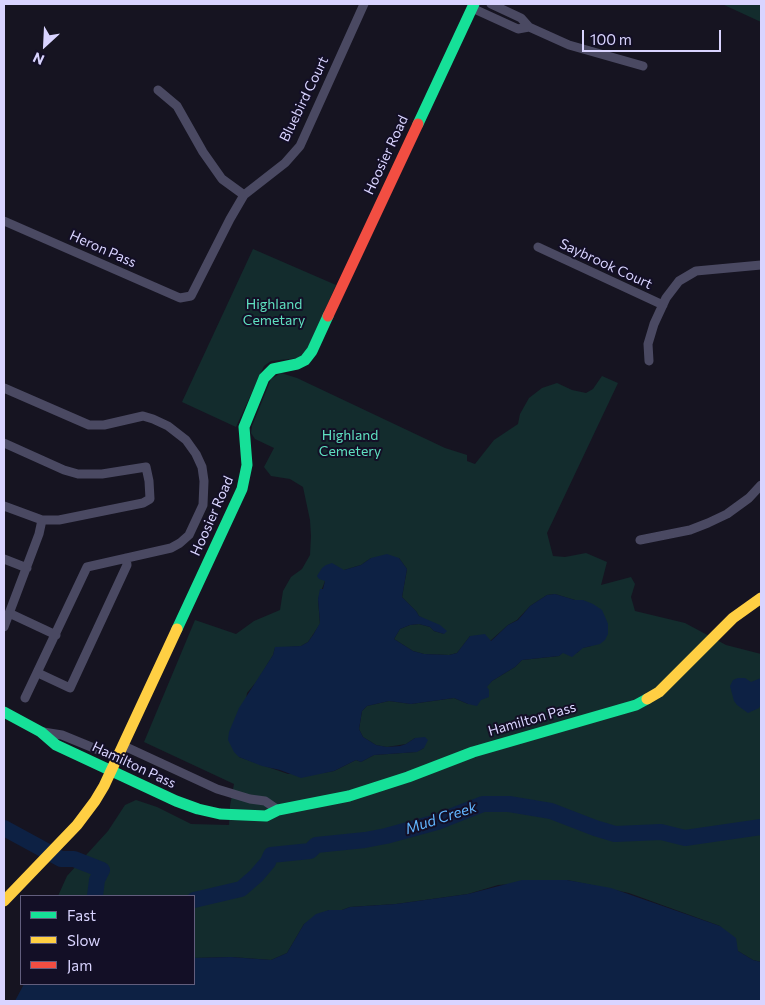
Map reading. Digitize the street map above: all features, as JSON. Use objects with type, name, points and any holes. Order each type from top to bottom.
[{"type":"street","name":"Bluebird Court","points":[[192,296],[244,195],[285,163],[300,146],[364,4]]},
{"type":"street","points":[[491,4],[521,18],[529,27],[569,45],[643,66]]},
{"type":"street","points":[[473,6],[518,29],[529,27]]},
{"type":"street","name":"Hoosier Road","points":[[4,901],[77,825],[95,801],[111,772],[242,489],[247,465],[244,427],[264,378],[273,369],[297,364],[305,360],[312,351],[473,6]]},
{"type":"street","points":[[158,90],[177,106],[203,152],[222,179],[244,195]]},
{"type":"street","name":"Heron Pass","points":[[4,221],[180,298],[192,296]]},
{"type":"street","name":"Saybrook Court","points":[[538,247],[663,305]]},
{"type":"street","points":[[649,361],[649,339],[663,305],[679,281],[696,271],[761,265]]},
{"type":"street","points":[[4,388],[89,425],[104,425],[143,416],[168,426],[186,440],[196,454],[202,467],[205,493],[204,505],[189,535],[180,543],[171,548],[87,567],[25,698]]},
{"type":"street","points":[[4,443],[64,470],[78,474],[102,474],[146,467],[150,499],[143,503],[59,520],[42,520],[4,506]]},
{"type":"street","points":[[640,540],[690,530],[708,523],[727,514],[749,498],[761,485]]},
{"type":"street","points":[[4,627],[39,534],[42,520]]},
{"type":"street","points":[[38,673],[70,688],[127,565],[126,558]]},
{"type":"street","points":[[4,559],[26,568]]},
{"type":"street","name":"Hamilton Pass","points":[[4,712],[41,732],[56,745],[176,801],[220,814],[266,816],[278,810],[349,796],[408,777],[472,752],[636,705],[659,692],[733,618],[761,598]]},
{"type":"street","points":[[9,614],[56,635]]},
{"type":"street","name":"Hamilton Pass","points":[[41,732],[62,734],[118,758]]},
{"type":"street","name":"Hamilton Pass","points":[[124,746],[217,789],[250,799],[265,801],[278,810]]},
{"type":"green space","points":[[722,4],[761,4],[761,22]]},
{"type":"green space","name":"Highland Cemetary","points":[[253,249],[336,285],[305,354],[298,358],[271,361],[264,366],[236,427],[182,402]]},
{"type":"green space","name":"Highland Cemetery","points":[[281,373],[297,378],[445,448],[467,455],[467,461],[475,464],[494,440],[518,424],[520,414],[529,398],[542,388],[557,383],[572,390],[586,393],[593,389],[602,376],[618,383],[547,533],[553,556],[565,557],[586,553],[607,562],[601,585],[631,577],[635,584],[631,597],[635,611],[685,623],[726,645],[761,654],[761,962],[753,960],[738,951],[720,926],[629,893],[567,880],[498,885],[468,894],[396,904],[329,910],[304,924],[287,953],[271,960],[231,957],[195,958],[195,895],[58,895],[67,876],[108,831],[125,805],[136,800],[157,807],[191,824],[229,825],[234,784],[144,742],[195,620],[236,634],[254,621],[280,610],[283,591],[291,577],[302,569],[310,555],[310,520],[303,487],[290,479],[271,476],[264,467],[274,448],[255,439],[251,433],[271,379]],"holes":[[[371,558],[399,558],[407,569],[402,597],[419,616],[444,634],[419,624],[400,629],[394,639],[413,651],[424,654],[449,655],[457,653],[470,636],[490,641],[508,625],[517,620],[530,606],[547,595],[555,594],[575,600],[583,600],[591,646],[582,648],[577,653],[563,652],[559,656],[522,660],[515,667],[492,681],[468,704],[454,698],[411,704],[389,701],[367,706],[362,711],[359,729],[363,737],[376,745],[387,747],[406,744],[415,738],[424,748],[416,752],[374,755],[361,762],[356,760],[334,771],[323,773],[288,774],[239,757],[247,693],[257,681],[273,655],[275,648],[301,646],[308,642],[320,624],[318,599],[325,581],[344,570],[361,565]]]},
{"type":"water","points":[[387,554],[399,558],[407,569],[402,597],[419,616],[440,625],[447,631],[444,634],[419,624],[400,629],[394,639],[413,651],[424,654],[449,655],[457,653],[470,636],[485,634],[491,641],[508,625],[518,620],[530,606],[547,595],[555,594],[575,600],[583,600],[602,610],[608,624],[608,634],[600,644],[583,648],[572,657],[563,653],[559,656],[522,660],[515,667],[492,681],[487,687],[489,697],[481,700],[477,706],[454,698],[411,704],[389,701],[367,706],[362,711],[359,729],[363,737],[376,745],[387,747],[400,746],[415,738],[425,737],[428,740],[424,748],[417,752],[374,755],[361,762],[356,760],[334,771],[301,778],[239,757],[228,740],[229,732],[239,708],[273,655],[275,647],[301,646],[308,642],[320,623],[318,599],[320,589],[323,589],[325,581],[317,576],[322,568],[332,563],[344,570],[361,565],[371,558]]},
{"type":"water","points":[[745,678],[751,682],[761,678],[761,704],[759,708],[748,713],[734,701],[730,686],[733,680]]},
{"type":"water","points":[[522,880],[567,880],[611,888],[720,926],[736,938],[738,951],[753,960],[761,962],[761,1001],[15,1001],[23,985],[195,985],[195,958],[231,957],[271,960],[287,953],[304,924],[316,914],[350,907],[396,904],[468,894]]},
{"type":"waterway","name":"Mud Creek","points":[[195,900],[241,889],[256,876],[268,862],[271,855],[310,851],[316,845],[386,836],[437,822],[483,804],[509,804],[551,811],[615,834],[661,832],[685,838],[761,827]]},
{"type":"waterway","name":"Mud Creek","points":[[4,828],[61,859],[74,859],[102,870],[97,880],[95,895]]},
{"type":"traffic: fast","points":[[418,124],[474,4]]},
{"type":"traffic: fast","points":[[177,629],[242,489],[247,465],[244,427],[264,378],[273,369],[297,364],[305,360],[312,351],[328,316]]},
{"type":"traffic: fast","points":[[4,712],[41,732],[56,745],[176,801],[220,814],[266,816],[278,810],[349,796],[408,777],[473,752],[636,705],[647,699]]},
{"type":"traffic: slow","points":[[647,699],[659,692],[733,618],[761,598]]},
{"type":"traffic: slow","points":[[4,901],[77,825],[95,801],[104,786],[177,629]]},
{"type":"traffic: jam","points":[[328,316],[418,124]]}]
